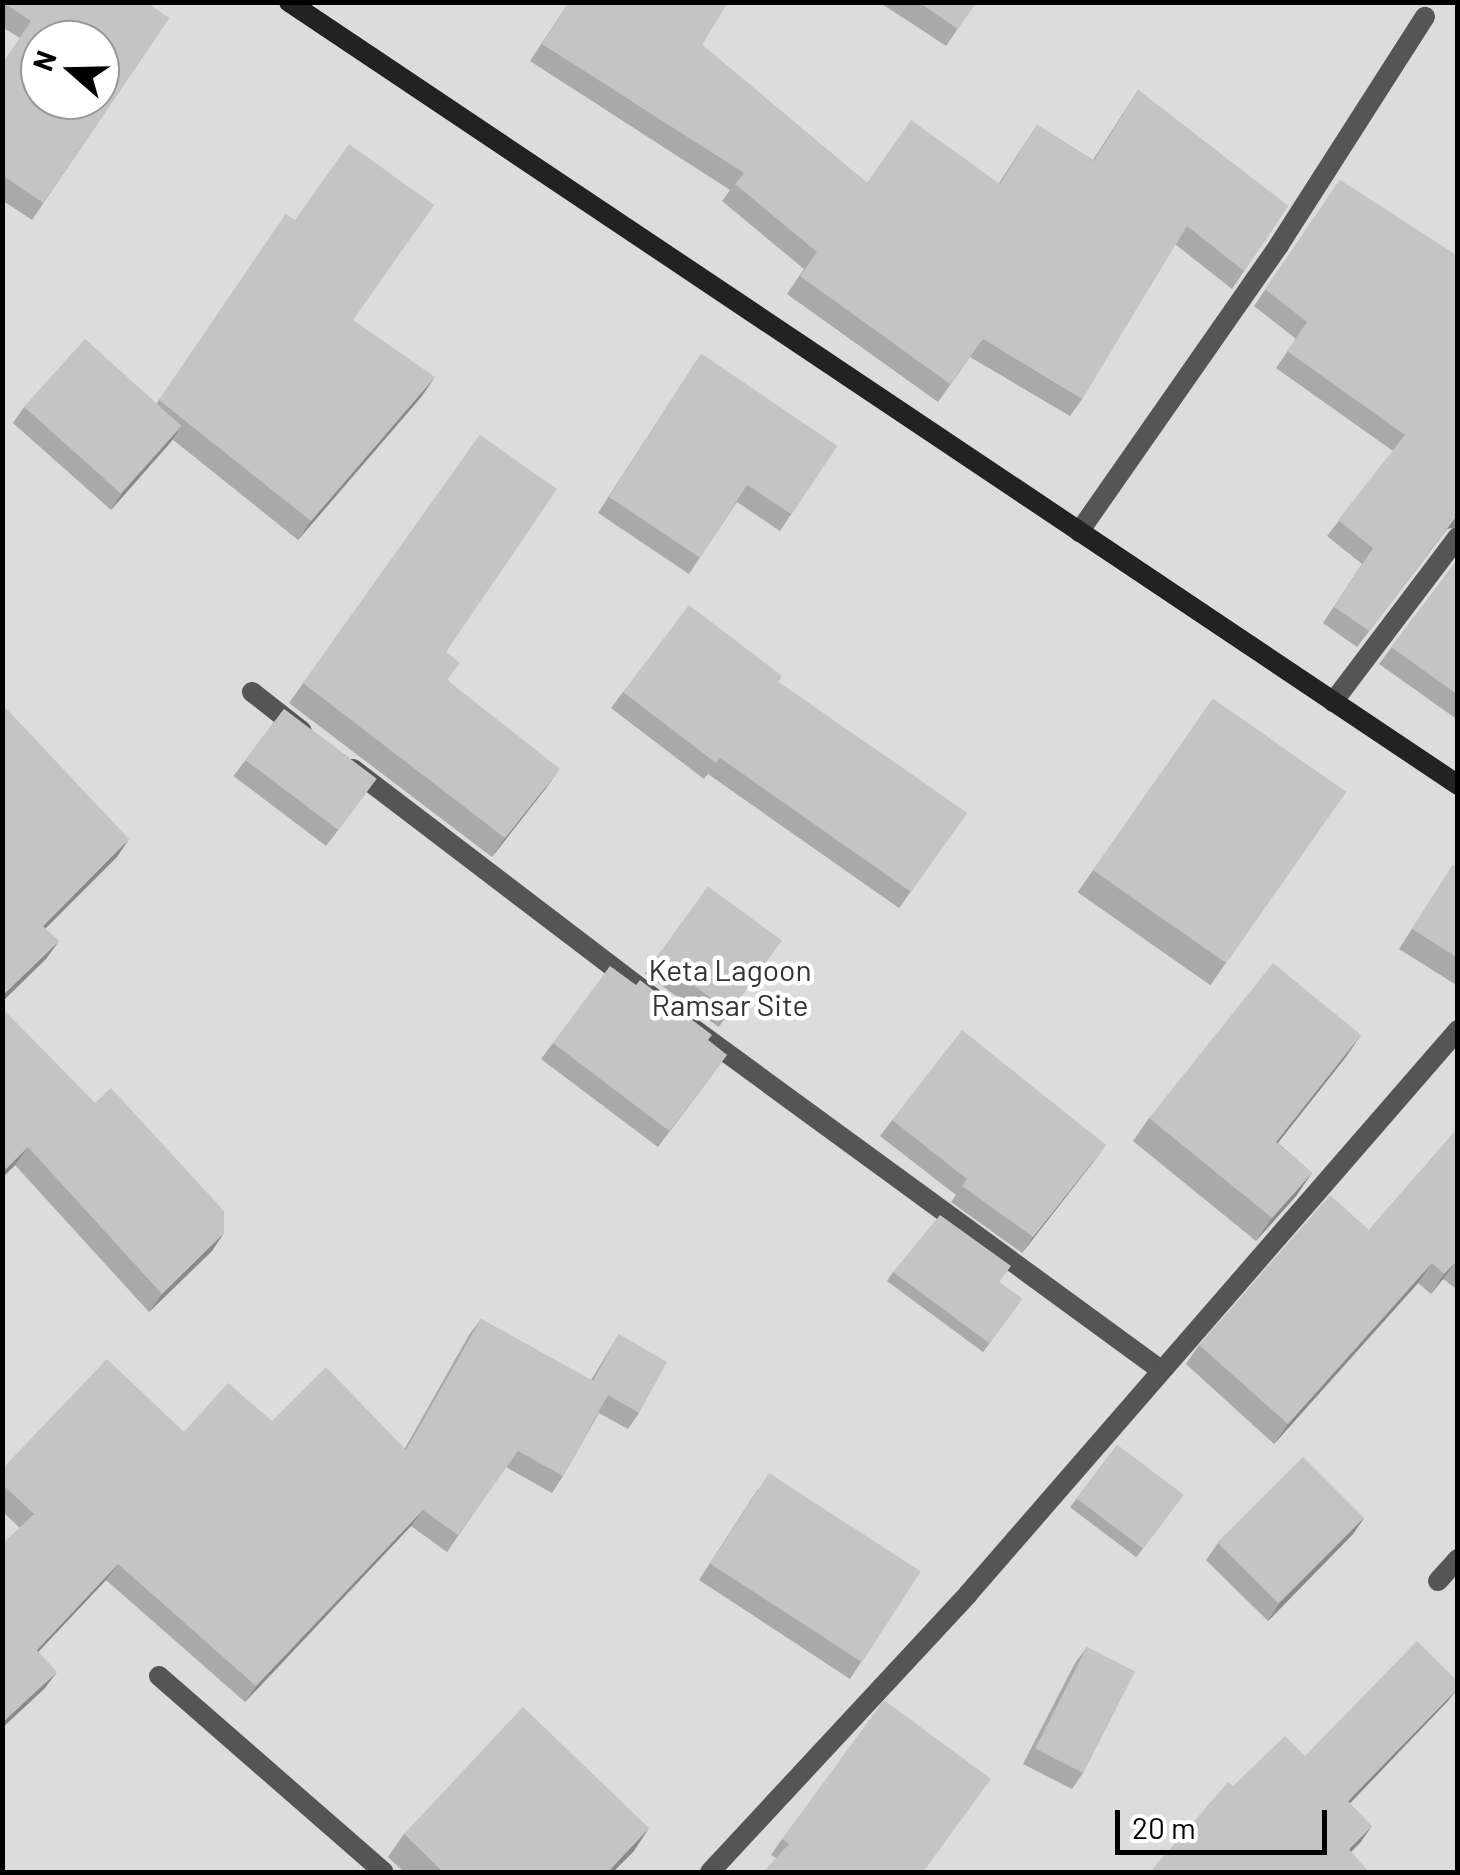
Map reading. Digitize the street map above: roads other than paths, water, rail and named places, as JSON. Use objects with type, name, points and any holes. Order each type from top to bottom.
[{"type":"main road","points":[[289,2],[1458,785]]},
{"type":"street","points":[[1079,532],[1279,245],[1425,17]]},
{"type":"street","points":[[1333,702],[1458,537]]},
{"type":"street","points":[[252,692],[820,1126],[1158,1368]]},
{"type":"street","points":[[710,1872],[968,1594],[1158,1368],[1458,1030]]},
{"type":"street","points":[[1438,1582],[1458,1559]]},
{"type":"street","points":[[160,1676],[384,1872]]},
{"type":"park label","name":"Keta Lagoon Ramsar Site","points":[[730,986]]}]
